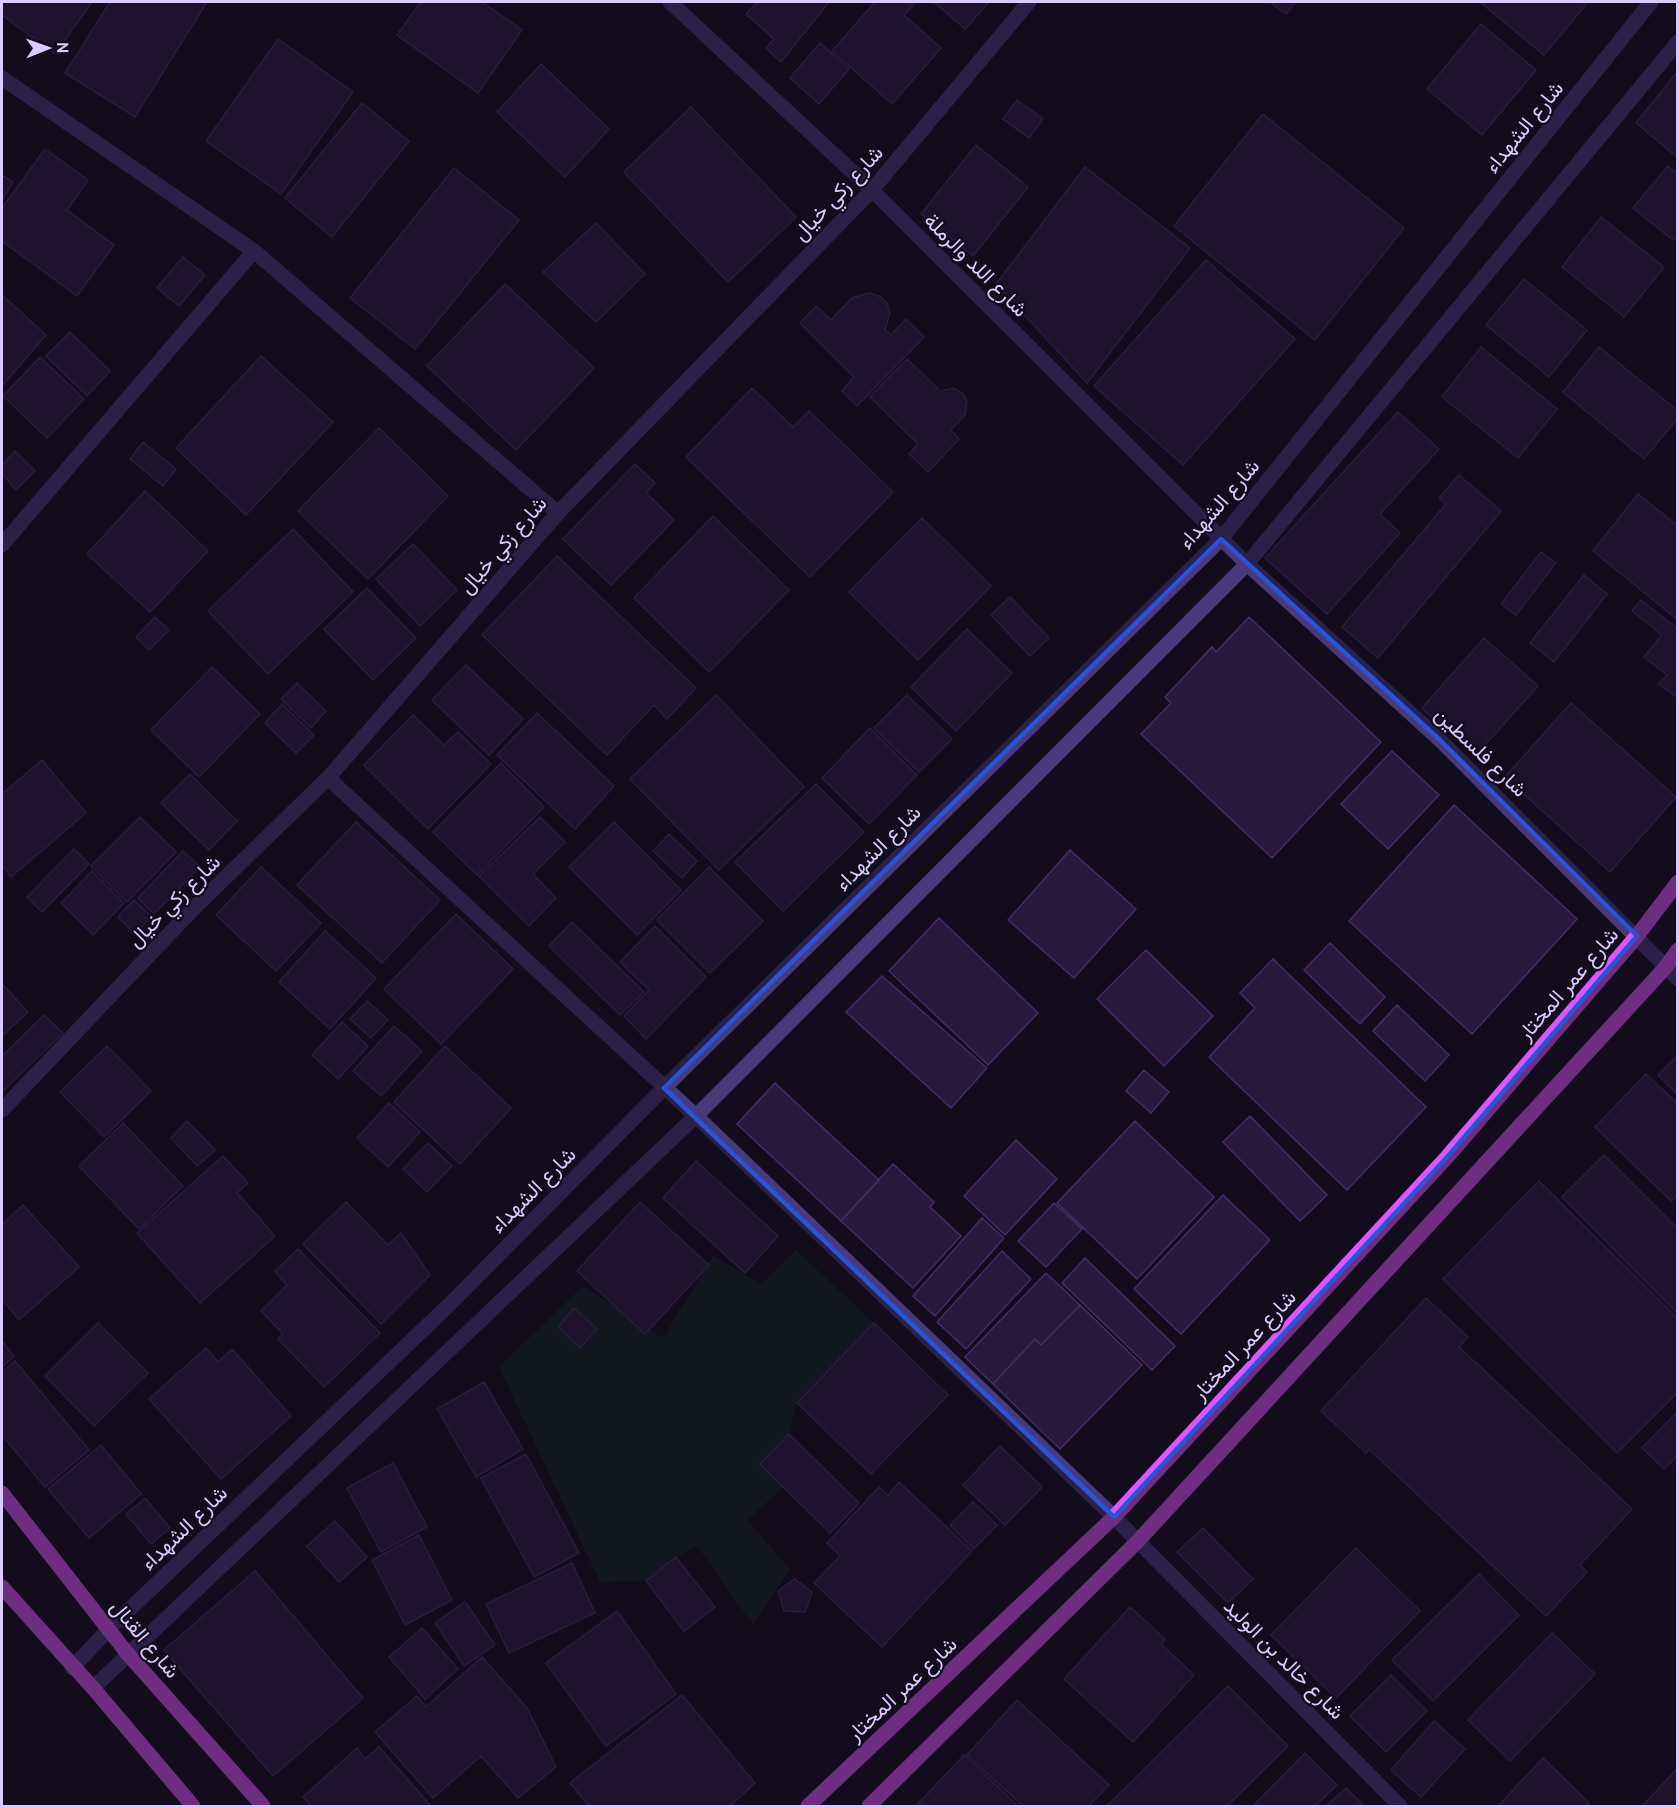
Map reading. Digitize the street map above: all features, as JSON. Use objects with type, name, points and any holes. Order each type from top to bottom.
[{"type":"main road","name":"شارع عمر المختار","points":[[808,1806],[1114,1517],[1448,1156],[1637,936],[1677,882]]},
{"type":"main road","points":[[869,1806],[1138,1541],[1665,968],[1677,950]]},
{"type":"main road","name":"شارع القنال","points":[[2,1493],[127,1653],[263,1806]]},
{"type":"main road","points":[[2,1587],[72,1668],[93,1688],[193,1806]]},
{"type":"street","name":"شارع اللد والرملة","points":[[670,2],[872,190],[1247,564]]},
{"type":"street","name":"شارع زكي خيال","points":[[2,1110],[194,908],[328,778],[558,513],[872,190],[1029,2]]},
{"type":"street","name":"شارع الشهداء","points":[[72,1668],[109,1629],[451,1303],[664,1088],[1221,539],[1651,2]]},
{"type":"street","points":[[93,1688],[127,1653],[696,1116],[1247,564],[1677,42]]},
{"type":"street","points":[[2,78],[254,251],[558,513]]},
{"type":"street","points":[[2,545],[254,251]]},
{"type":"street","name":"شارع فلسطين","points":[[1247,564],[1440,740],[1637,936],[1677,979]]},
{"type":"street","name":"شارع خالد بن الوليد","points":[[328,778],[696,1116],[1114,1517],[1400,1806]]},
{"type":"highlighted area","points":[[1221,539],[1440,740],[1637,936],[1448,1156],[1114,1517],[664,1088]]},
{"type":"green space","points":[[796,1250],[874,1323],[797,1403],[789,1434],[760,1464],[784,1487],[747,1520],[790,1569],[753,1625],[697,1546],[676,1557],[646,1581],[600,1582],[499,1367],[583,1286],[663,1338],[713,1256],[761,1284]]},
{"type":"building","points":[[2,2],[92,2],[55,54],[2,15]]},
{"type":"building","points":[[110,2],[207,2],[135,117],[65,73]]},
{"type":"building","points":[[421,2],[482,2],[522,30],[478,93],[397,35]]},
{"type":"building","points":[[757,2],[829,2],[781,62],[766,48],[774,39],[746,14]]},
{"type":"building","points":[[875,2],[916,2],[904,15],[941,48],[892,104],[832,51]]},
{"type":"building","points":[[934,2],[989,2],[965,29]]},
{"type":"building","points":[[1270,2],[1296,2],[1286,14]]},
{"type":"building","points":[[1480,2],[1588,2],[1544,55]]},
{"type":"building","points":[[1481,24],[1536,70],[1482,135],[1427,89]]},
{"type":"building","points":[[278,39],[353,92],[281,194],[206,141]]},
{"type":"building","points":[[820,43],[849,69],[819,104],[790,78]]},
{"type":"building","points":[[541,64],[609,129],[565,177],[497,112]]},
{"type":"building","points":[[1678,71],[1678,158],[1636,123]]},
{"type":"building","points":[[1017,100],[1043,119],[1029,138],[1003,119]]},
{"type":"building","points":[[362,103],[409,141],[332,237],[285,198]]},
{"type":"building","points":[[691,107],[796,217],[728,282],[624,172]]},
{"type":"building","points":[[1263,114],[1404,228],[1315,340],[1174,226]]},
{"type":"building","points":[[976,145],[1028,187],[973,256],[921,214]]},
{"type":"building","points":[[45,149],[88,180],[67,210],[114,245],[77,296],[2,241],[2,208]]},
{"type":"building","points":[[1668,166],[1678,174],[1678,235],[1673,240],[1633,208]]},
{"type":"building","points":[[1085,167],[1190,248],[1087,383],[996,284]]},
{"type":"building","points":[[454,168],[519,220],[415,349],[350,298]]},
{"type":"building","points":[[2,175],[13,182],[2,200]]},
{"type":"building","points":[[1601,217],[1664,267],[1624,317],[1562,267]]},
{"type":"building","points":[[596,223],[645,274],[596,322],[543,272]]},
{"type":"building","points":[[183,257],[205,275],[179,306],[157,288]]},
{"type":"building","points":[[1206,260],[1295,339],[1183,465],[1094,386]]},
{"type":"building","points":[[1524,279],[1587,330],[1549,377],[1486,325]]},
{"type":"building","points":[[505,284],[594,368],[516,450],[427,366]]},
{"type":"building","points":[[869,293],[879,296],[887,303],[890,313],[885,330],[891,335],[906,319],[924,337],[857,406],[842,391],[854,377],[800,323],[816,306],[831,320],[852,298]]},
{"type":"building","points":[[2,295],[46,335],[2,386]]},
{"type":"building","points":[[70,332],[110,371],[87,396],[46,356]]},
{"type":"building","points":[[1481,347],[1557,409],[1518,458],[1442,397]]},
{"type":"building","points":[[1599,347],[1678,411],[1678,418],[1644,459],[1563,392]]},
{"type":"building","points":[[261,356],[333,422],[246,515],[176,448]]},
{"type":"building","points":[[40,357],[84,399],[47,438],[3,396]]},
{"type":"building","points":[[907,359],[940,391],[954,388],[962,393],[967,401],[965,415],[951,430],[959,439],[928,472],[909,454],[918,444],[870,397]]},
{"type":"building","points":[[752,388],[793,427],[809,411],[893,492],[810,577],[686,457]]},
{"type":"building","points":[[1398,412],[1439,449],[1380,514],[1400,533],[1327,614],[1265,558]]},
{"type":"building","points":[[379,428],[448,496],[368,579],[298,511]]},
{"type":"building","points":[[143,442],[176,469],[163,486],[130,459]]},
{"type":"building","points":[[15,451],[35,471],[16,490],[2,474],[2,465]]},
{"type":"building","points":[[635,464],[655,483],[646,493],[674,520],[611,585],[563,539]]},
{"type":"building","points":[[1459,475],[1501,511],[1378,658],[1342,627],[1446,504],[1439,498]]},
{"type":"building","points":[[145,491],[208,551],[150,612],[87,554]]},
{"type":"building","points":[[1638,494],[1678,526],[1678,620],[1593,551]]},
{"type":"building","points":[[713,516],[789,590],[709,672],[634,598]]},
{"type":"building","points":[[922,518],[991,586],[918,660],[849,592]]},
{"type":"building","points":[[293,529],[353,592],[268,674],[208,611]]},
{"type":"building","points":[[413,544],[457,590],[420,626],[376,579]]},
{"type":"building","points":[[1541,552],[1556,563],[1516,615],[1501,604]]},
{"type":"building","points":[[557,556],[696,688],[667,719],[654,705],[607,755],[482,635]]},
{"type":"building","points":[[1584,575],[1607,594],[1554,662],[1530,643]]},
{"type":"building","points":[[367,588],[416,638],[373,680],[324,629]]},
{"type":"building","points":[[1010,597],[1049,638],[1030,656],[991,615]]},
{"type":"building","points":[[1641,600],[1678,629],[1678,698],[1659,684],[1667,675],[1644,657],[1662,635],[1632,611]]},
{"type":"building","points":[[155,617],[169,630],[149,650],[136,637]]},
{"type":"building","points":[[1249,617],[1381,742],[1272,858],[1141,734],[1171,703],[1165,697],[1212,647],[1216,652]]},
{"type":"building","points":[[967,629],[1012,673],[956,731],[911,687]]},
{"type":"building","points":[[1484,638],[1538,686],[1475,756],[1422,708]]},
{"type":"building","points":[[466,665],[523,719],[489,755],[432,700]]},
{"type":"building","points":[[212,667],[260,714],[199,777],[151,730]]},
{"type":"building","points":[[297,683],[326,711],[311,728],[281,699]]},
{"type":"building","points":[[716,695],[804,787],[719,870],[630,779]]},
{"type":"building","points":[[907,695],[952,739],[919,772],[874,728]]},
{"type":"building","points":[[1571,703],[1676,797],[1610,872],[1505,777]]},
{"type":"building","points":[[282,704],[314,735],[296,753],[265,723]]},
{"type":"building","points":[[537,713],[614,786],[575,829],[497,755]]},
{"type":"building","points":[[413,715],[444,745],[458,732],[491,764],[428,829],[364,765]]},
{"type":"building","points":[[870,728],[917,775],[869,824],[822,778]]},
{"type":"building","points":[[1392,751],[1439,795],[1388,849],[1341,804]]},
{"type":"building","points":[[42,760],[86,813],[11,877],[2,865],[2,794]]},
{"type":"building","points":[[501,763],[544,807],[477,875],[433,832]]},
{"type":"building","points":[[190,774],[237,821],[209,850],[161,803]]},
{"type":"building","points":[[816,784],[864,832],[783,911],[735,862]]},
{"type":"building","points":[[1454,805],[1577,919],[1472,1034],[1349,921]]},
{"type":"building","points":[[140,817],[176,852],[127,902],[91,866]]},
{"type":"building","points":[[540,817],[565,842],[533,874],[556,898],[529,926],[479,876]]},
{"type":"building","points":[[356,822],[440,900],[382,963],[297,885]]},
{"type":"building","points":[[614,822],[681,890],[637,935],[569,867]]},
{"type":"building","points":[[669,834],[697,861],[682,878],[653,851]]},
{"type":"building","points":[[74,849],[89,864],[42,912],[27,897]]},
{"type":"building","points":[[1070,850],[1136,909],[1074,978],[1008,920]]},
{"type":"building","points":[[183,851],[200,867],[154,914],[138,898]]},
{"type":"building","points":[[261,867],[321,923],[276,971],[216,915]]},
{"type":"building","points":[[709,867],[763,921],[710,973],[657,920]]},
{"type":"building","points":[[92,871],[124,903],[93,935],[61,903]]},
{"type":"building","points":[[134,900],[151,917],[135,934],[118,917]]},
{"type":"building","points":[[456,914],[513,969],[441,1044],[384,989]]},
{"type":"building","points":[[939,918],[1038,1013],[988,1065],[889,971]]},
{"type":"building","points":[[572,922],[644,992],[620,1015],[549,946]]},
{"type":"building","points":[[655,926],[706,977],[646,1039],[624,1016],[649,990],[620,962]]},
{"type":"building","points":[[325,931],[376,978],[330,1029],[279,982]]},
{"type":"building","points":[[1330,943],[1385,997],[1360,1024],[1304,970]]},
{"type":"building","points":[[1146,950],[1213,1016],[1164,1066],[1097,999]]},
{"type":"building","points":[[1273,959],[1426,1107],[1347,1190],[1209,1057],[1255,1008],[1240,993]]},
{"type":"building","points":[[882,976],[987,1068],[951,1108],[846,1012]]},
{"type":"building","points":[[2,984],[28,1012],[2,1036]]},
{"type":"building","points":[[367,1001],[388,1020],[371,1038],[350,1019]]},
{"type":"building","points":[[1397,1005],[1449,1055],[1425,1081],[1373,1031]]},
{"type":"building","points":[[44,1015],[63,1033],[2,1092],[2,1056]]},
{"type":"building","points":[[342,1022],[368,1046],[338,1079],[312,1055]]},
{"type":"building","points":[[394,1026],[422,1051],[381,1096],[353,1071]]},
{"type":"building","points":[[107,1046],[151,1091],[104,1137],[60,1092]]},
{"type":"building","points":[[445,1046],[511,1108],[460,1164],[394,1102]]},
{"type":"building","points":[[1678,1055],[1678,1095],[1658,1075]]},
{"type":"building","points":[[1144,1070],[1169,1092],[1151,1113],[1126,1091]]},
{"type":"building","points":[[1646,1074],[1678,1104],[1678,1195],[1671,1201],[1595,1127]]},
{"type":"building","points":[[775,1083],[879,1180],[841,1221],[737,1124]]},
{"type":"building","points":[[389,1103],[420,1132],[388,1167],[357,1138]]},
{"type":"building","points":[[1250,1116],[1327,1195],[1300,1221],[1223,1142]]},
{"type":"building","points":[[187,1121],[215,1150],[197,1166],[171,1138]]},
{"type":"building","points":[[1135,1121],[1214,1197],[1137,1279],[1057,1203]]},
{"type":"building","points":[[123,1123],[183,1186],[139,1229],[79,1166]]},
{"type":"building","points":[[1016,1140],[1057,1179],[1005,1235],[964,1196]]},
{"type":"building","points":[[428,1143],[452,1166],[427,1192],[403,1169]]},
{"type":"building","points":[[1604,1155],[1678,1229],[1678,1314],[1562,1197]]},
{"type":"building","points":[[223,1156],[248,1183],[237,1193],[275,1236],[200,1303],[137,1233]]},
{"type":"building","points":[[696,1161],[778,1236],[745,1273],[663,1198]]},
{"type":"building","points":[[893,1164],[934,1202],[930,1207],[961,1236],[913,1288],[841,1221]]},
{"type":"building","points":[[1539,1181],[1678,1319],[1678,1392],[1617,1453],[1443,1279]]},
{"type":"building","points":[[1223,1195],[1270,1240],[1181,1334],[1134,1289]]},
{"type":"building","points":[[346,1202],[388,1245],[401,1233],[430,1275],[381,1324],[303,1244]]},
{"type":"building","points":[[640,1202],[709,1265],[645,1334],[577,1271]]},
{"type":"building","points":[[1054,1203],[1082,1229],[1046,1267],[1018,1241]]},
{"type":"building","points":[[23,1205],[79,1267],[19,1320],[2,1299],[2,1225]]},
{"type":"building","points":[[982,1218],[1004,1238],[935,1316],[913,1296]]},
{"type":"building","points":[[298,1249],[380,1333],[324,1387],[278,1339],[283,1334],[261,1311],[287,1285],[275,1271]]},
{"type":"building","points":[[1002,1251],[1031,1279],[966,1349],[937,1322]]},
{"type":"building","points":[[1085,1258],[1175,1346],[1152,1370],[1062,1283]]},
{"type":"building","points":[[1046,1273],[1080,1305],[1041,1345],[1035,1339],[993,1384],[965,1357]]},
{"type":"building","points":[[1426,1298],[1468,1337],[1459,1347],[1632,1509],[1580,1565],[1587,1572],[1546,1616],[1369,1449],[1366,1453],[1321,1411]]},
{"type":"building","points":[[1080,1305],[1142,1365],[1060,1449],[993,1384],[1035,1339],[1041,1345]]},
{"type":"building","points":[[574,1308],[597,1329],[580,1348],[558,1327]]},
{"type":"building","points":[[98,1323],[148,1373],[94,1426],[45,1376]]},
{"type":"building","points":[[874,1323],[948,1395],[871,1474],[797,1403]]},
{"type":"building","points":[[2,1341],[14,1356],[2,1367]]},
{"type":"building","points":[[206,1348],[218,1362],[232,1349],[291,1416],[221,1479],[149,1399]]},
{"type":"building","points":[[15,1361],[89,1450],[45,1487],[2,1435],[2,1372]]},
{"type":"building","points":[[484,1382],[523,1449],[476,1477],[437,1409]]},
{"type":"building","points":[[1678,1411],[1678,1455],[1664,1469],[1642,1448]]},
{"type":"building","points":[[789,1434],[859,1503],[830,1533],[760,1464]]},
{"type":"building","points":[[101,1445],[141,1494],[89,1538],[48,1489]]},
{"type":"building","points":[[1000,1446],[1042,1487],[1005,1525],[963,1485]]},
{"type":"building","points":[[526,1454],[579,1553],[534,1577],[481,1478]]},
{"type":"building","points":[[393,1463],[427,1527],[381,1552],[347,1488]]},
{"type":"building","points":[[899,1482],[972,1551],[882,1647],[814,1583],[840,1556],[827,1543],[879,1487],[888,1495]]},
{"type":"building","points":[[145,1498],[170,1528],[151,1544],[126,1514]]},
{"type":"building","points":[[973,1502],[997,1525],[974,1549],[950,1525]]},
{"type":"building","points":[[335,1521],[367,1557],[339,1582],[307,1546]]},
{"type":"building","points":[[1203,1528],[1253,1579],[1228,1603],[1177,1552]]},
{"type":"building","points":[[419,1535],[452,1600],[405,1625],[372,1560]]},
{"type":"building","points":[[1356,1548],[1420,1611],[1336,1698],[1271,1635]]},
{"type":"building","points":[[676,1557],[715,1607],[684,1631],[646,1581]]},
{"type":"building","points":[[572,1563],[595,1613],[509,1653],[486,1604]]},
{"type":"building","points":[[255,1571],[363,1698],[273,1776],[164,1650]]},
{"type":"building","points":[[1479,1574],[1519,1615],[1433,1701],[1392,1660]]},
{"type":"building","points":[[795,1579],[812,1592],[805,1612],[784,1611],[778,1591]]},
{"type":"building","points":[[465,1602],[495,1645],[464,1666],[435,1623]]},
{"type":"building","points":[[1130,1607],[1165,1639],[1161,1644],[1194,1675],[1133,1742],[1064,1679]]},
{"type":"building","points":[[617,1611],[676,1694],[606,1746],[546,1663]]},
{"type":"building","points":[[422,1628],[458,1669],[425,1699],[389,1657]]},
{"type":"building","points":[[1552,1633],[1595,1674],[1510,1761],[1468,1720]]},
{"type":"building","points":[[482,1657],[527,1708],[556,1767],[518,1798],[481,1756],[433,1798],[375,1732],[417,1696],[426,1707]]},
{"type":"building","points":[[1391,1675],[1427,1711],[1386,1752],[1350,1716]]},
{"type":"building","points":[[1228,1686],[1288,1746],[1227,1806],[1107,1806]]},
{"type":"building","points":[[682,1695],[755,1783],[730,1806],[589,1806],[570,1783]]},
{"type":"building","points":[[1017,1700],[1109,1785],[1089,1806],[1023,1806],[967,1755]]},
{"type":"building","points":[[1434,1721],[1465,1749],[1421,1797],[1391,1770]]},
{"type":"building","points":[[379,1747],[431,1806],[311,1806],[303,1797],[357,1748],[365,1759]]},
{"type":"building","points":[[1305,1753],[1337,1785],[1315,1806],[1253,1806]]},
{"type":"building","points":[[964,1755],[1018,1806],[916,1806]]},
{"type":"building","points":[[1543,1758],[1589,1803],[1586,1806],[1498,1806]]},
{"type":"building","points":[[1678,1768],[1678,1806],[1642,1806]]},
{"type":"building","points":[[1346,1788],[1364,1806],[1326,1806]]}]
